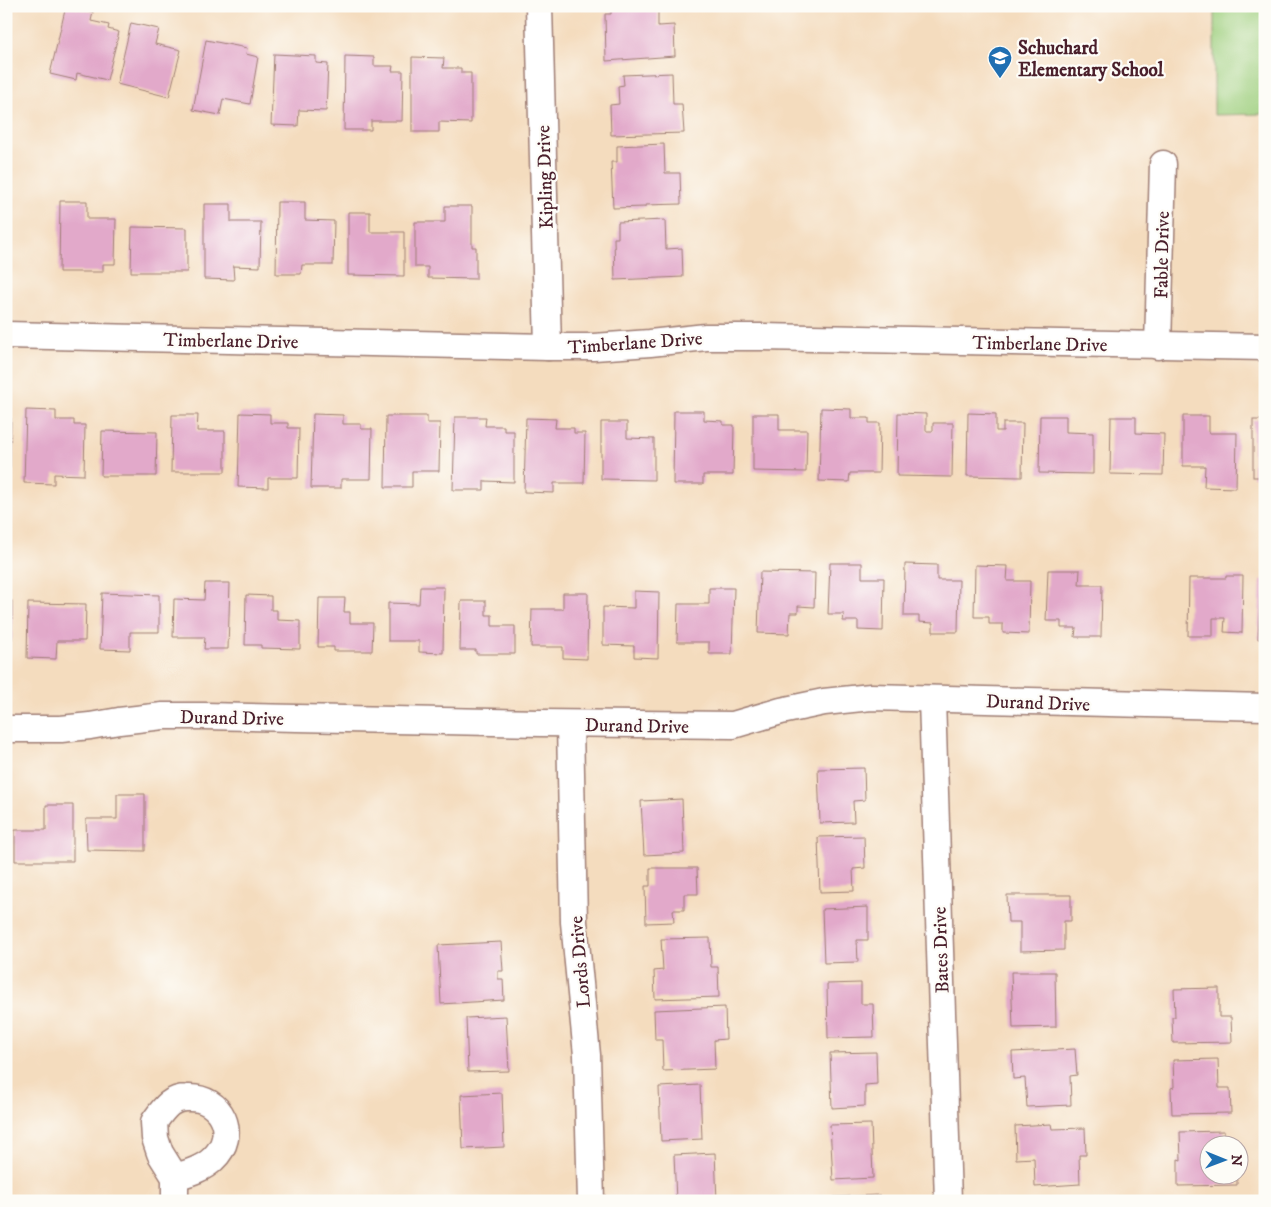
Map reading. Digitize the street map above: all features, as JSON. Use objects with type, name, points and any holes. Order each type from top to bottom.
[{"type":"street","name":"Kipling Drive","points":[[539,6],[548,347]]},
{"type":"street","name":"Fable Drive","points":[[1158,346],[1163,164]]},
{"type":"street","name":"Timberlane Drive","points":[[6,335],[548,347],[613,346],[706,337],[1265,347]]},
{"type":"street","name":"Durand Drive","points":[[6,729],[71,728],[154,717],[206,716],[570,724],[733,725],[781,711],[824,702],[871,697],[1265,707]]},
{"type":"street","name":"Bates Drive","points":[[932,699],[948,1201]]},
{"type":"street","name":"Lords Drive","points":[[570,724],[574,922],[587,1055],[591,1201]]},
{"type":"green space","points":[[1214,6],[1265,6],[1265,114],[1214,115]]},
{"type":"building","points":[[66,6],[93,12],[91,21],[109,25],[108,29],[119,32],[107,80],[77,73],[76,80],[50,74]]},
{"type":"building","points":[[611,6],[658,6],[658,26],[674,25],[675,56],[606,61],[605,14],[611,14]]},
{"type":"building","points":[[131,23],[159,29],[155,44],[181,50],[169,97],[117,84]]},
{"type":"building","points":[[206,40],[247,48],[246,54],[258,57],[250,104],[223,99],[220,115],[193,110]]},
{"type":"building","points":[[274,54],[316,56],[316,63],[328,64],[326,111],[299,110],[298,126],[271,125]]},
{"type":"building","points":[[345,56],[374,57],[374,66],[393,66],[392,71],[403,71],[402,121],[371,121],[371,130],[344,130]]},
{"type":"building","points":[[412,57],[444,58],[443,68],[461,68],[461,73],[471,73],[471,123],[439,122],[439,132],[412,132]]},
{"type":"building","points":[[672,73],[673,104],[682,104],[684,133],[611,135],[610,105],[619,104],[618,86],[624,85],[623,75]]},
{"type":"building","points":[[664,144],[665,173],[680,173],[681,204],[613,208],[611,162],[617,162],[617,146]]},
{"type":"building","points":[[60,201],[87,201],[87,219],[116,219],[115,264],[103,264],[103,272],[59,272]]},
{"type":"building","points":[[277,202],[305,202],[305,220],[334,221],[333,265],[302,265],[301,274],[276,274]]},
{"type":"building","points":[[204,204],[231,204],[231,222],[261,222],[260,267],[233,266],[234,280],[204,279]]},
{"type":"building","points":[[445,206],[472,206],[472,247],[476,247],[476,279],[428,278],[428,267],[415,267],[415,222],[445,222]]},
{"type":"building","points":[[348,212],[370,212],[370,232],[404,232],[404,276],[348,275]]},
{"type":"building","points":[[665,220],[666,249],[682,248],[683,277],[615,280],[614,238],[618,238],[618,222]]},
{"type":"building","points":[[132,227],[187,228],[187,272],[131,272]]},
{"type":"building","points":[[821,408],[851,409],[851,418],[869,418],[869,423],[880,423],[879,473],[850,473],[849,482],[819,481]]},
{"type":"building","points":[[26,410],[56,411],[56,420],[74,420],[74,425],[85,425],[84,475],[54,474],[54,484],[24,483]]},
{"type":"building","points":[[674,411],[704,411],[704,420],[723,421],[723,425],[734,425],[733,475],[703,475],[703,484],[673,484]]},
{"type":"building","points":[[240,413],[270,414],[270,423],[288,423],[288,428],[299,428],[298,478],[268,478],[268,488],[238,487]]},
{"type":"building","points":[[898,413],[926,414],[926,431],[933,431],[933,423],[953,423],[952,477],[897,476]]},
{"type":"building","points":[[968,413],[996,414],[996,431],[1003,431],[1003,423],[1023,423],[1022,477],[967,476]]},
{"type":"building","points":[[313,414],[343,415],[343,424],[361,424],[361,429],[372,429],[371,479],[341,479],[341,488],[311,488]]},
{"type":"building","points":[[753,414],[779,414],[779,430],[807,430],[806,472],[753,471]]},
{"type":"building","points":[[172,415],[198,415],[197,431],[225,431],[225,472],[171,472]]},
{"type":"building","points":[[386,416],[427,416],[427,423],[440,423],[439,471],[412,471],[412,487],[385,487]]},
{"type":"building","points":[[1040,416],[1066,416],[1066,432],[1093,433],[1093,474],[1039,473]]},
{"type":"building","points":[[1183,416],[1209,416],[1209,433],[1237,433],[1236,488],[1204,487],[1205,466],[1183,466]]},
{"type":"building","points":[[455,417],[486,417],[485,426],[504,426],[504,431],[514,431],[514,482],[484,481],[484,490],[453,490]]},
{"type":"building","points":[[1111,417],[1136,417],[1136,433],[1164,434],[1163,475],[1110,474]]},
{"type":"building","points":[[6,418],[11,418],[10,468],[6,468]]},
{"type":"building","points":[[526,418],[556,419],[555,428],[574,428],[574,433],[585,433],[584,483],[554,483],[554,493],[524,492]]},
{"type":"building","points":[[1253,420],[1265,420],[1265,477],[1253,477]]},
{"type":"building","points":[[601,422],[627,422],[627,438],[654,439],[654,480],[601,479]]},
{"type":"building","points":[[102,431],[157,432],[156,476],[101,476]]},
{"type":"building","points":[[830,563],[862,563],[862,578],[884,578],[883,631],[858,630],[858,621],[843,621],[844,614],[828,614]]},
{"type":"building","points":[[905,564],[937,565],[937,580],[959,580],[958,632],[933,632],[933,623],[919,622],[919,616],[904,616]]},
{"type":"building","points":[[975,565],[1008,566],[1007,581],[1030,581],[1029,634],[1003,633],[1003,624],[989,624],[989,617],[974,617]]},
{"type":"building","points":[[1048,570],[1080,570],[1079,585],[1102,585],[1101,637],[1075,637],[1076,628],[1061,628],[1061,621],[1046,621]]},
{"type":"building","points":[[760,572],[815,573],[814,607],[798,606],[798,613],[790,613],[789,634],[758,633]]},
{"type":"building","points":[[1226,576],[1243,576],[1242,633],[1224,632],[1225,618],[1213,618],[1213,636],[1188,636],[1189,578],[1226,578]]},
{"type":"building","points":[[1261,580],[1265,581],[1265,639],[1258,639]]},
{"type":"building","points":[[205,583],[230,583],[228,649],[204,649],[205,637],[173,637],[174,599],[204,600]]},
{"type":"building","points":[[420,587],[444,587],[443,653],[419,652],[419,641],[388,641],[388,603],[419,604]]},
{"type":"building","points":[[709,588],[734,588],[732,654],[709,654],[709,642],[677,642],[678,604],[709,604]]},
{"type":"building","points":[[634,591],[659,592],[658,658],[634,657],[634,646],[603,645],[603,607],[634,608]]},
{"type":"building","points":[[102,593],[159,595],[159,632],[130,632],[130,650],[100,649]]},
{"type":"building","points":[[563,593],[588,593],[587,659],[563,658],[563,647],[531,647],[532,609],[563,609]]},
{"type":"building","points":[[246,595],[271,596],[271,610],[277,610],[277,620],[300,621],[300,649],[261,648],[261,645],[245,645]]},
{"type":"building","points":[[319,598],[345,598],[344,612],[350,612],[350,623],[373,623],[372,651],[334,651],[334,647],[318,647]]},
{"type":"building","points":[[6,601],[12,601],[12,639],[6,639]]},
{"type":"building","points":[[461,601],[486,601],[486,615],[492,615],[492,626],[515,626],[515,654],[476,654],[476,650],[460,650]]},
{"type":"building","points":[[28,603],[86,604],[85,641],[57,641],[56,659],[27,658]]},
{"type":"building","points":[[864,768],[865,800],[853,801],[854,822],[820,823],[818,769]]},
{"type":"building","points":[[117,794],[145,794],[145,851],[87,850],[86,819],[117,819]]},
{"type":"building","points":[[682,799],[684,853],[644,855],[641,801]]},
{"type":"building","points":[[46,805],[73,805],[73,861],[15,861],[15,830],[46,830]]},
{"type":"building","points":[[864,836],[865,868],[853,869],[854,891],[820,892],[818,837]]},
{"type":"building","points":[[650,868],[697,868],[698,894],[684,894],[684,910],[673,910],[674,922],[646,923],[645,886],[650,886]]},
{"type":"building","points":[[1007,895],[1071,895],[1071,921],[1064,921],[1064,950],[1020,951],[1020,922],[1008,922]]},
{"type":"building","points":[[868,907],[868,940],[857,940],[858,962],[824,963],[822,909]]},
{"type":"building","points":[[710,938],[711,967],[718,967],[719,997],[655,999],[654,971],[663,970],[661,939]]},
{"type":"building","points":[[501,942],[503,971],[498,971],[498,979],[503,979],[504,1000],[441,1004],[438,945]]},
{"type":"building","points":[[1011,972],[1055,972],[1056,1027],[1013,1028]]},
{"type":"building","points":[[861,983],[861,1004],[873,1004],[874,1037],[828,1038],[827,984]]},
{"type":"building","points":[[1219,988],[1219,1017],[1231,1017],[1232,1042],[1173,1043],[1172,1017],[1175,1017],[1174,989]]},
{"type":"building","points":[[725,1007],[726,1039],[714,1040],[715,1069],[663,1071],[662,1040],[655,1040],[654,1010]]},
{"type":"building","points":[[506,1016],[509,1071],[468,1072],[466,1018]]},
{"type":"building","points":[[1075,1049],[1077,1075],[1070,1076],[1071,1105],[1027,1107],[1025,1078],[1013,1079],[1012,1052]]},
{"type":"building","points":[[876,1052],[877,1084],[865,1085],[865,1106],[832,1108],[830,1053]]},
{"type":"building","points":[[1218,1059],[1219,1088],[1230,1088],[1231,1113],[1172,1114],[1173,1060]]},
{"type":"building","points":[[700,1085],[702,1139],[661,1141],[659,1087]]},
{"type":"building","points":[[502,1093],[504,1147],[463,1149],[461,1095]]},
{"type":"building","points":[[871,1124],[873,1178],[833,1180],[830,1125]]},
{"type":"building","points":[[1051,1124],[1052,1129],[1085,1128],[1086,1155],[1079,1155],[1080,1184],[1035,1187],[1034,1158],[1016,1159],[1015,1126]]},
{"type":"building","points":[[1224,1131],[1224,1134],[1198,1134],[1198,1184],[1237,1185],[1178,1186],[1178,1159],[1181,1160],[1180,1132]]},
{"type":"building","points":[[715,1153],[717,1201],[676,1201],[674,1155]]},
{"type":"building","points":[[880,1195],[880,1201],[834,1201],[834,1197]]},
{"type":"place","name":"Schuchard Elementary School","points":[[1000,79]]}]
